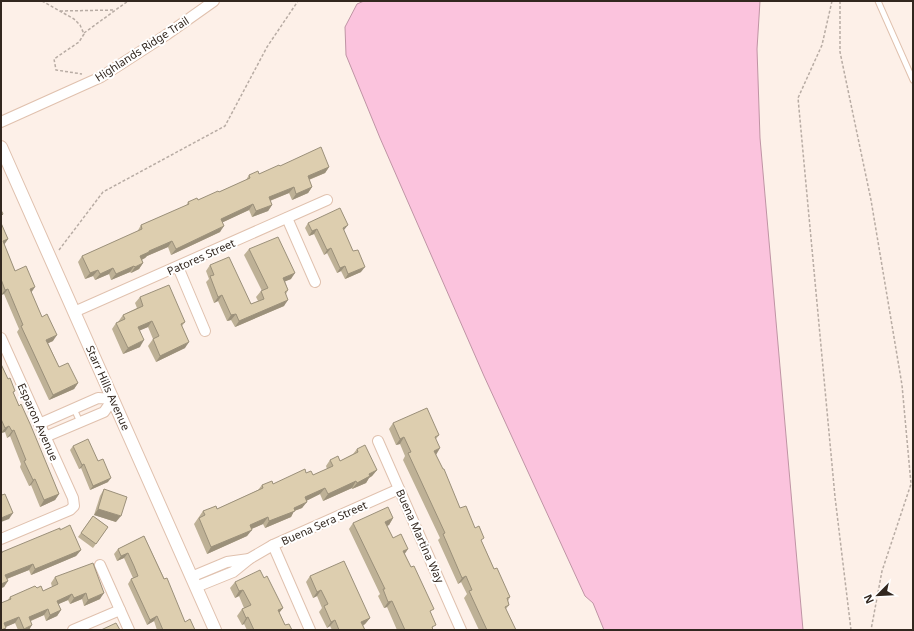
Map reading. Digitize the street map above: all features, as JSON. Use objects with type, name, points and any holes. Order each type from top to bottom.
[{"type":"street","name":"Highlands Ridge Trail","points":[[1,122],[101,77],[166,35],[214,1]]},
{"type":"street","name":"Starr Hills Avenue","points":[[1,147],[215,630]]},
{"type":"street","name":"Patores Street","points":[[74,312],[328,200]]},
{"type":"street","points":[[287,218],[315,282]]},
{"type":"street","points":[[178,267],[206,331]]},
{"type":"street","name":"Esparon Avenue","points":[[1,539],[70,510],[74,506],[73,498],[2,341]]},
{"type":"street","points":[[39,424],[98,398],[113,399]]},
{"type":"street","points":[[45,437],[104,412],[113,399]]},
{"type":"street","name":"Buena Martina Way","points":[[378,441],[462,630]]},
{"type":"street","name":"Buena Sera Street","points":[[194,582],[221,577],[233,572],[249,559],[272,546],[399,489]]},
{"type":"street","points":[[272,546],[310,630]]},
{"type":"street","name":"Buena Sera Street","points":[[194,582],[216,566],[227,562],[249,559]]},
{"type":"street","points":[[100,565],[128,630]]},
{"type":"street","points":[[73,630],[120,610]]},
{"type":"lane","points":[[878,1],[913,80]]},
{"type":"lane","points":[[74,409],[80,422]]},
{"type":"lane","points":[[216,566],[221,577]]},
{"type":"path","points":[[42,1],[74,20],[80,25],[84,34]]},
{"type":"path","points":[[101,77],[56,70],[54,59],[78,42],[84,34],[128,1]]},
{"type":"path","points":[[53,265],[60,250],[103,192],[224,126],[267,47],[298,1]]},
{"type":"path","points":[[832,1],[822,45],[798,98],[834,489],[851,630]]},
{"type":"path","points":[[840,1],[840,52],[871,200],[902,385],[911,484],[882,571],[871,630]]},
{"type":"path","points":[[58,11],[115,10]]},
{"type":"shaded area","points":[[364,1],[760,1],[757,49],[760,138],[803,630],[604,630],[593,603],[585,596],[484,376],[380,138],[346,55],[345,27],[357,4]]},
{"type":"building","points":[[321,147],[329,167],[308,176],[312,187],[296,194],[294,187],[269,197],[272,205],[256,211],[253,204],[221,219],[224,226],[176,249],[172,241],[149,251],[140,256],[143,263],[135,267],[134,266],[116,274],[113,268],[100,274],[98,270],[90,273],[82,256],[142,229],[141,225],[189,204],[188,202],[197,198],[198,200],[218,191],[219,192],[250,178],[249,175],[258,171],[259,174]]},
{"type":"building","points":[[340,208],[348,225],[343,228],[353,251],[358,250],[365,267],[348,274],[345,266],[340,268],[331,248],[327,250],[317,229],[312,231],[308,223]]},
{"type":"building","points":[[1,223],[8,239],[3,241],[15,271],[26,266],[35,287],[30,289],[42,317],[47,314],[57,335],[46,340],[59,367],[68,363],[78,383],[53,395],[21,326],[23,325],[8,289],[5,290],[1,279]]},
{"type":"building","points":[[278,237],[295,273],[283,278],[288,290],[285,292],[288,300],[239,321],[236,314],[231,315],[222,295],[218,297],[210,276],[214,275],[210,265],[229,257],[251,304],[264,299],[261,291],[268,288],[249,249]]},
{"type":"building","points":[[169,285],[185,322],[181,324],[189,342],[160,356],[153,339],[159,336],[152,321],[138,327],[144,340],[128,348],[116,323],[125,319],[123,315],[143,306],[140,297]]},
{"type":"building","points":[[1,364],[8,379],[10,378],[15,391],[13,392],[19,406],[21,404],[31,426],[59,494],[44,500],[35,479],[33,480],[24,461],[26,460],[14,430],[12,431],[9,426],[5,428],[1,419]]},
{"type":"building","points":[[427,408],[439,435],[435,437],[440,448],[434,451],[444,469],[460,508],[466,506],[475,528],[479,526],[484,538],[481,540],[494,569],[497,568],[510,597],[507,598],[509,605],[505,607],[516,630],[487,630],[469,591],[472,590],[466,576],[462,578],[443,534],[445,533],[408,453],[411,452],[404,437],[400,439],[393,423]]},
{"type":"building","points":[[88,439],[98,461],[103,459],[111,478],[93,486],[84,464],[82,465],[73,446]]},
{"type":"building","points":[[365,445],[377,470],[369,474],[370,476],[357,483],[356,481],[328,494],[325,488],[305,497],[307,502],[294,508],[295,511],[269,521],[268,517],[250,525],[252,530],[211,547],[199,518],[205,515],[203,511],[216,506],[217,509],[263,488],[262,485],[272,481],[273,484],[305,469],[306,473],[311,471],[313,475],[333,466],[330,460],[338,456],[340,461],[358,452],[357,449]]},
{"type":"building","points":[[104,489],[127,497],[121,516],[98,509]]},
{"type":"building","points":[[1,492],[2,495],[5,494],[13,513],[1,518]]},
{"type":"building","points":[[388,507],[393,518],[385,522],[393,538],[401,534],[408,549],[403,551],[411,567],[414,566],[434,609],[430,611],[436,625],[432,627],[433,630],[405,630],[392,601],[388,602],[383,589],[385,589],[353,523]]},
{"type":"building","points":[[93,516],[108,527],[96,544],[81,533]]},
{"type":"building","points":[[70,525],[81,550],[35,569],[33,564],[5,575],[8,581],[1,584],[2,552]]},
{"type":"building","points":[[144,536],[164,579],[167,578],[185,622],[190,619],[195,630],[163,630],[157,616],[150,620],[131,579],[138,576],[134,566],[128,553],[121,556],[118,549]]},
{"type":"building","points":[[344,561],[370,618],[361,622],[365,630],[339,630],[335,620],[331,622],[324,606],[328,604],[321,590],[317,592],[310,576]]},
{"type":"building","points":[[93,563],[104,593],[88,600],[86,593],[74,598],[72,594],[57,601],[61,610],[50,615],[48,609],[29,617],[32,625],[24,629],[19,617],[4,623],[6,628],[1,630],[1,603],[11,599],[10,597],[35,586],[37,588],[41,586],[43,591],[58,584],[55,577]]},
{"type":"building","points":[[260,570],[264,578],[267,576],[283,608],[278,610],[285,625],[289,624],[292,630],[254,630],[248,617],[246,618],[242,609],[251,605],[243,590],[239,591],[235,582]]},
{"type":"building","points":[[116,623],[120,630],[101,630]]}]
